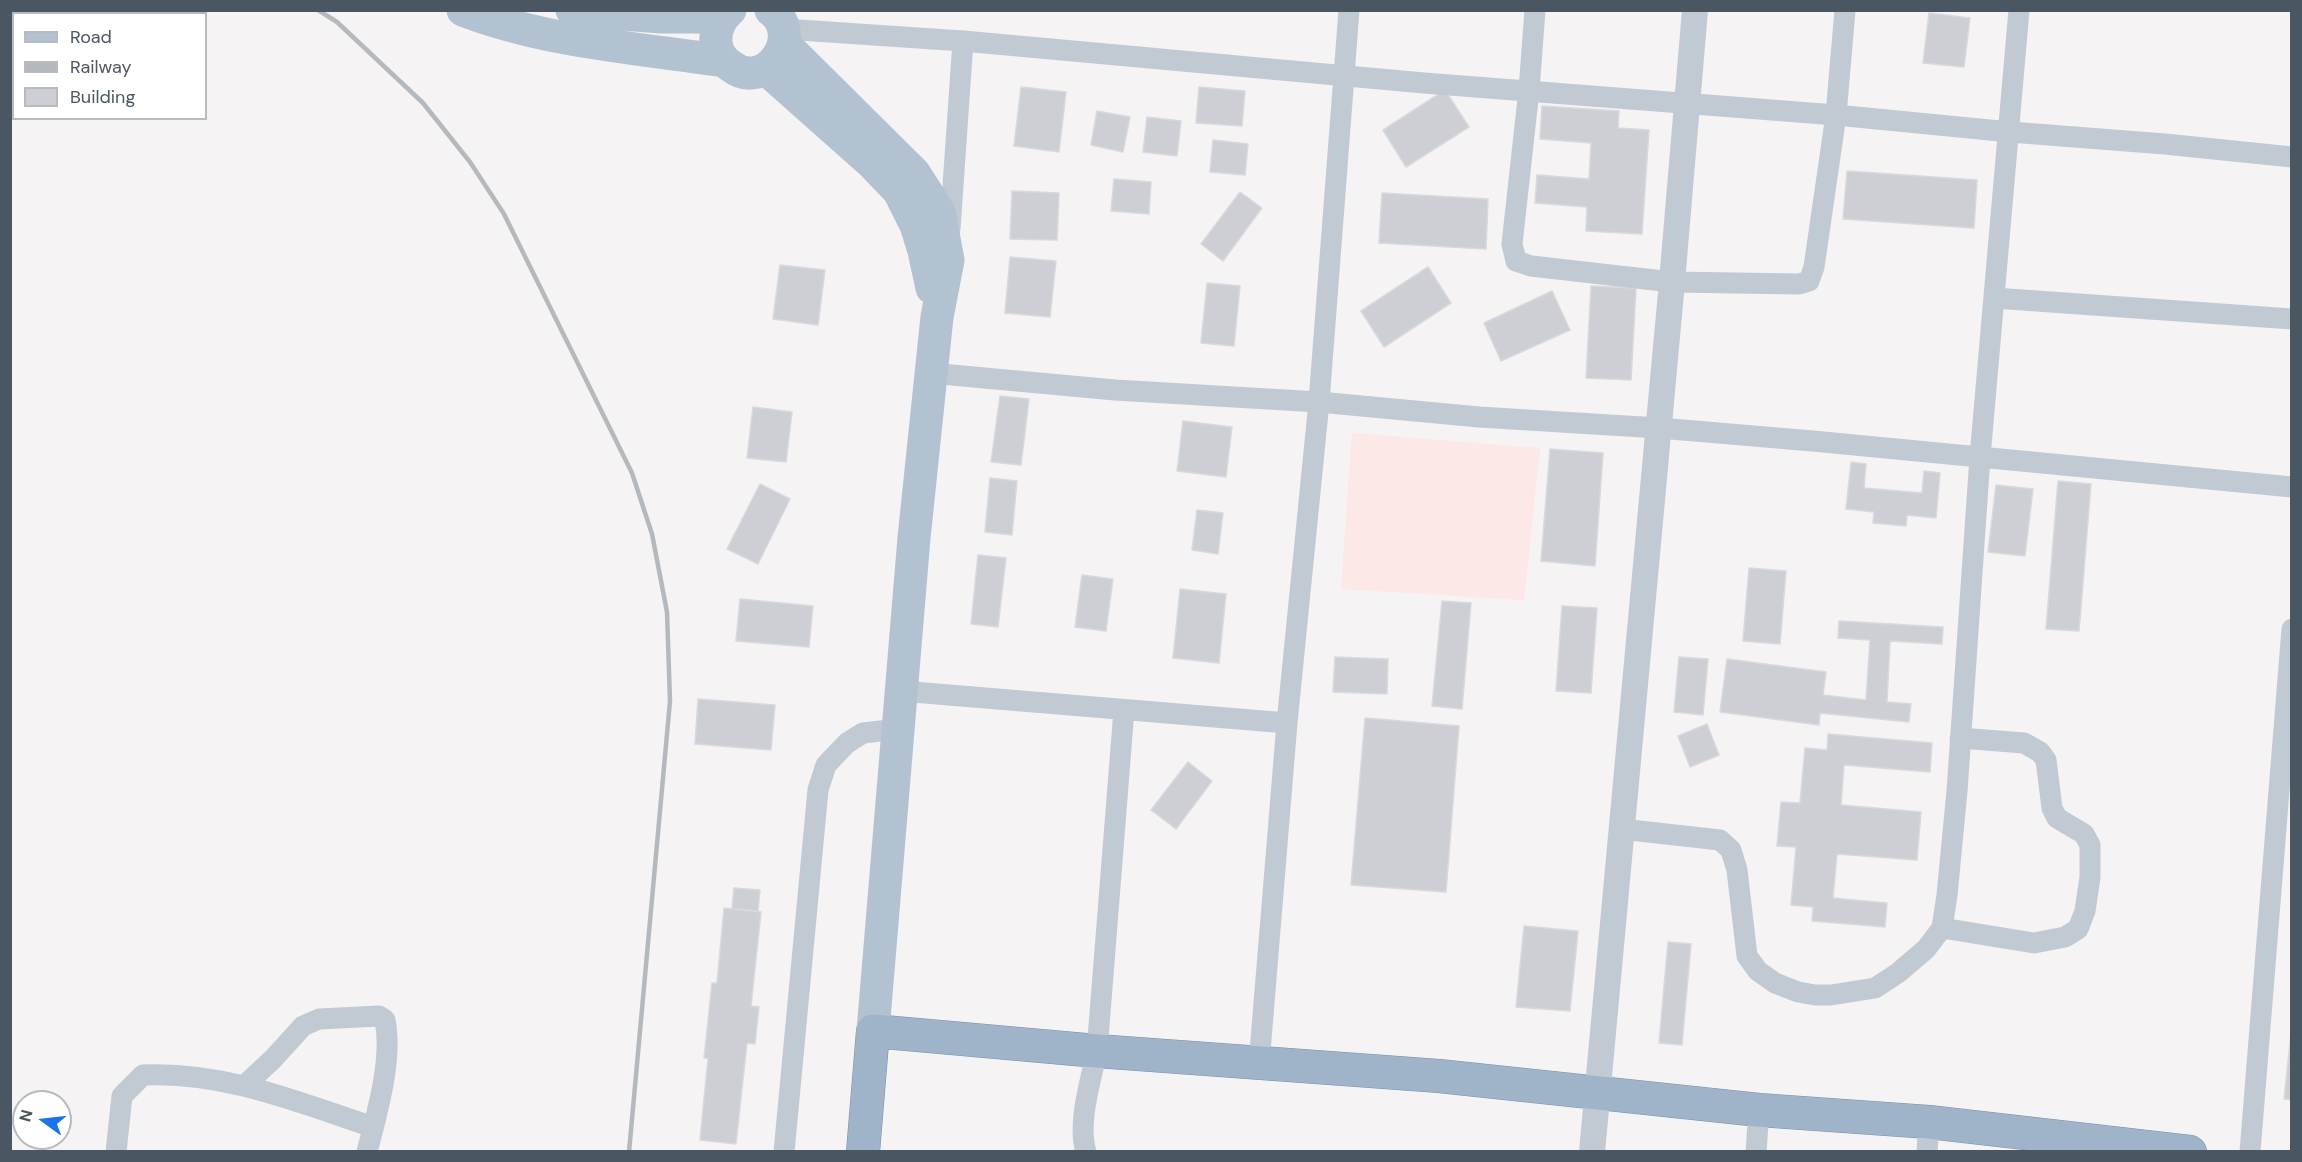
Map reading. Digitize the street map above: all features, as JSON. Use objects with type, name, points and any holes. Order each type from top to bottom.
[{"type":"highway","points":[[863,1152],[873,1031],[1097,1052],[1439,1076],[1759,1110],[1928,1137],[2190,1152]]},
{"type":"main road","points":[[464,10],[490,21],[529,30],[723,61],[736,70],[751,73],[777,30],[873,164],[907,182],[939,212],[948,260],[937,317],[930,374],[873,1031]]},
{"type":"main road","points":[[572,10],[661,17],[726,14]]},
{"type":"main road","points":[[723,61],[716,47],[716,31],[726,14]]},
{"type":"main road","points":[[907,182],[937,317]]},
{"type":"street","points":[[1259,1064],[1287,723],[1319,402],[1349,10]]},
{"type":"street","points":[[1535,10],[1529,90],[1512,244],[1516,261],[1532,266],[1672,282],[1799,284],[1809,281],[1814,267],[1836,115],[1845,10]]},
{"type":"street","points":[[1592,1152],[1695,10]]},
{"type":"street","points":[[1621,829],[1702,837],[1720,840],[1726,845],[1731,850],[1737,870],[1748,956],[1758,971],[1775,983],[1798,992],[1831,995],[1875,988],[1926,949],[1942,928],[1950,872],[1980,457],[2019,10]]},
{"type":"street","points":[[777,30],[963,41],[1424,83],[1836,115],[2292,157]]},
{"type":"street","points":[[948,260],[963,41]]},
{"type":"street","points":[[1994,297],[2292,319]]},
{"type":"street","points":[[930,374],[1115,390],[1319,402],[1479,417],[1659,428],[2292,487]]},
{"type":"street","points":[[2250,1152],[2285,815],[2292,629]]},
{"type":"street","points":[[901,691],[1287,723]]},
{"type":"street","points":[[1086,1152],[1083,1142],[1086,1102],[1097,1052],[1124,710]]},
{"type":"street","points":[[784,1152],[818,790],[826,765],[847,743],[863,733],[898,729]]},
{"type":"street","points":[[1942,928],[2034,943],[2065,937],[2078,929],[2085,911],[2090,877],[2090,845],[2084,834],[2057,818],[2052,808],[2046,760],[2040,752],[2024,743],[1960,738]]},
{"type":"street","points":[[245,1085],[303,1026],[319,1019],[379,1016],[385,1020],[387,1028],[386,1053],[381,1100],[368,1152]]},
{"type":"street","points":[[116,1152],[122,1096],[143,1075],[170,1074],[245,1085],[373,1127]]},
{"type":"street","points":[[1756,1152],[1759,1110]]},
{"type":"shaded area","points":[[1352,433],[1540,448],[1524,600],[1341,589]]},
{"type":"building","points":[[1929,13],[1970,18],[1964,67],[1923,63]]},
{"type":"building","points":[[1021,87],[1066,92],[1059,152],[1014,146]]},
{"type":"building","points":[[1199,87],[1245,91],[1242,126],[1196,123]]},
{"type":"building","points":[[1445,90],[1469,127],[1406,167],[1383,130]]},
{"type":"building","points":[[1542,106],[1619,111],[1618,128],[1649,130],[1642,234],[1586,231],[1587,207],[1535,203],[1537,175],[1589,179],[1591,143],[1540,139]]},
{"type":"building","points":[[1097,111],[1130,117],[1123,152],[1091,145]]},
{"type":"building","points":[[1147,117],[1181,121],[1177,156],[1143,152]]},
{"type":"building","points":[[1213,140],[1248,144],[1245,175],[1210,172]]},
{"type":"building","points":[[1847,171],[1977,180],[1974,228],[1843,219]]},
{"type":"building","points":[[1114,179],[1151,182],[1149,214],[1111,211]]},
{"type":"building","points":[[1012,191],[1059,193],[1057,240],[1010,239]]},
{"type":"building","points":[[1240,192],[1262,208],[1223,261],[1201,244]]},
{"type":"building","points":[[1382,193],[1488,199],[1486,249],[1379,243]]},
{"type":"building","points":[[1010,257],[1056,261],[1050,317],[1005,313]]},
{"type":"building","points":[[780,265],[825,270],[818,325],[773,319]]},
{"type":"building","points":[[1428,267],[1451,303],[1384,347],[1361,311]]},
{"type":"building","points":[[1207,283],[1240,286],[1234,346],[1201,343]]},
{"type":"building","points":[[1591,286],[1636,288],[1631,380],[1586,378]]},
{"type":"building","points":[[1552,291],[1570,330],[1501,361],[1484,323]]},
{"type":"building","points":[[1000,396],[1029,399],[1021,465],[991,462]]},
{"type":"building","points":[[753,407],[792,412],[786,462],[747,458]]},
{"type":"building","points":[[1183,421],[1232,427],[1226,477],[1177,471]]},
{"type":"building","points":[[1550,449],[1603,453],[1595,566],[1541,561]]},
{"type":"building","points":[[1851,462],[1866,464],[1864,488],[1922,493],[1924,471],[1940,473],[1936,518],[1907,515],[1906,526],[1873,523],[1874,512],[1846,509]]},
{"type":"building","points":[[990,478],[1017,481],[1012,535],[985,532]]},
{"type":"building","points":[[2058,481],[2091,484],[2079,631],[2046,629]]},
{"type":"building","points":[[760,484],[790,499],[758,564],[727,549]]},
{"type":"building","points":[[1996,485],[2033,489],[2025,556],[1988,552]]},
{"type":"building","points":[[1197,510],[1223,513],[1218,554],[1192,550]]},
{"type":"building","points":[[978,555],[1006,558],[998,627],[971,624]]},
{"type":"building","points":[[1749,568],[1786,571],[1780,644],[1743,641]]},
{"type":"building","points":[[1082,575],[1113,579],[1106,631],[1075,627]]},
{"type":"building","points":[[1180,589],[1226,594],[1219,663],[1173,658]]},
{"type":"building","points":[[740,599],[813,606],[809,647],[736,641]]},
{"type":"building","points":[[1442,601],[1471,603],[1462,709],[1432,706]]},
{"type":"building","points":[[1562,606],[1597,608],[1591,693],[1556,691]]},
{"type":"building","points":[[1839,621],[1943,627],[1942,644],[1890,641],[1887,702],[1911,704],[1909,722],[1820,713],[1819,725],[1720,712],[1727,659],[1826,672],[1823,695],[1866,700],[1870,640],[1838,638]]},
{"type":"building","points":[[1335,657],[1388,659],[1387,694],[1333,692]]},
{"type":"building","points":[[1679,657],[1708,659],[1703,715],[1674,712]]},
{"type":"building","points":[[698,699],[775,705],[771,750],[695,744]]},
{"type":"building","points":[[1365,718],[1459,726],[1446,892],[1351,885]]},
{"type":"building","points":[[1707,724],[1719,755],[1690,767],[1678,736]]},
{"type":"building","points":[[1828,734],[1932,743],[1930,772],[1844,765],[1841,805],[1921,812],[1917,860],[1837,854],[1833,898],[1887,903],[1885,927],[1812,921],[1813,907],[1791,905],[1796,847],[1777,846],[1781,802],[1800,803],[1805,748],[1827,750]]},
{"type":"building","points":[[1188,762],[1212,781],[1176,829],[1151,810]]},
{"type":"building","points":[[734,888],[760,890],[758,911],[732,909]]},
{"type":"building","points":[[724,908],[761,912],[751,1006],[759,1007],[755,1044],[747,1043],[736,1144],[700,1140],[708,1058],[704,1058],[712,983],[717,983]]},
{"type":"building","points":[[1524,926],[1578,931],[1570,1011],[1516,1007]]},
{"type":"building","points":[[1668,942],[1691,944],[1682,1045],[1659,1043]]},
{"type":"building","points":[[2292,1024],[2292,1100],[2284,1099]]},
{"type":"railway","points":[[318,10],[337,22],[423,103],[470,162],[504,214],[632,473],[652,534],[667,612],[670,701],[629,1152]]}]
